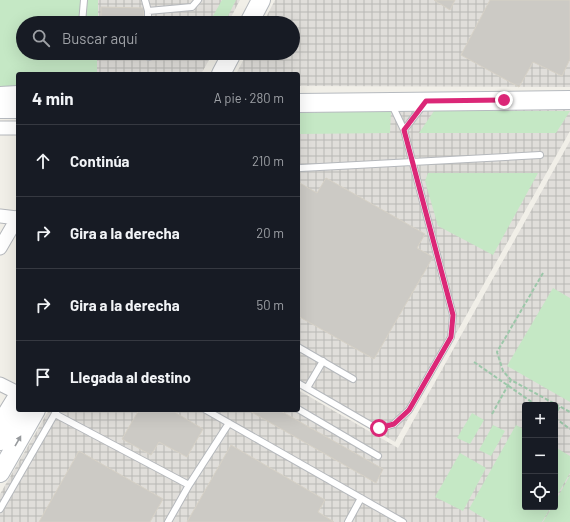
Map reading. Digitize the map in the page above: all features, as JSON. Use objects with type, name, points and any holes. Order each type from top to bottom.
[{"type":"street","points":[[253,16],[261,0]]},
{"type":"street","points":[[222,72],[228,60]]},
{"type":"street","points":[[300,92],[570,91]]},
{"type":"street","points":[[0,96],[16,95]]},
{"type":"street","points":[[300,102],[570,100]]},
{"type":"street","points":[[0,109],[16,109]]},
{"type":"street","points":[[0,128],[16,128]]},
{"type":"street","points":[[0,216],[16,217]]},
{"type":"street","points":[[0,248],[16,220]]},
{"type":"street","points":[[0,384],[16,396]]},
{"type":"street","points":[[0,420],[16,400]]},
{"type":"street","points":[[0,441],[16,402]]},
{"type":"street","points":[[0,473],[35,412]]},
{"type":"lane","points":[[83,16],[84,0]]},
{"type":"lane","points":[[145,0],[148,16]]},
{"type":"lane","points":[[148,11],[192,7],[198,0]]},
{"type":"lane","points":[[300,384],[374,427],[385,427],[399,420],[409,410],[451,337],[453,315],[404,130],[390,101]]},
{"type":"lane","points":[[404,130],[426,101]]},
{"type":"lane","points":[[301,168],[540,155]]},
{"type":"lane","points":[[300,347],[353,379]]},
{"type":"lane","points":[[307,388],[323,361]]},
{"type":"lane","points":[[300,410],[378,456]]},
{"type":"lane","points":[[0,509],[56,412],[189,485]]},
{"type":"lane","points":[[209,412],[403,522]]},
{"type":"lane","points":[[168,522],[189,485],[228,423]]},
{"type":"lane","points":[[348,522],[361,498]]},
{"type":"path","points":[[543,272],[497,352],[503,371],[511,380],[570,412]]},
{"type":"path","points":[[474,362],[532,402]]},
{"type":"path","points":[[492,414],[511,380]]},
{"type":"path","points":[[558,410],[560,406]]},
{"type":"path","points":[[558,419],[570,429]]},
{"type":"shaded area","points":[[0,0],[240,0],[232,16],[16,16],[16,60],[209,60],[202,72],[18,72]]},
{"type":"shaded area","points":[[275,0],[570,0],[570,87],[300,86],[300,72],[237,72],[243,60],[300,60],[300,16],[267,16]]},
{"type":"shaded area","points":[[570,106],[570,131],[395,442],[300,386],[300,109]]},
{"type":"shaded area","points":[[570,141],[570,522],[0,522],[0,494],[48,412],[300,412],[300,391],[398,448]]},
{"type":"green space","points":[[0,0],[98,0],[98,16],[16,16],[16,60],[97,60],[97,72],[16,72],[16,88],[0,88]]},
{"type":"green space","points":[[222,0],[236,0],[228,16],[213,16]]},
{"type":"green space","points":[[391,110],[390,133],[300,134],[300,113]]},
{"type":"green space","points":[[434,111],[570,111],[556,133],[419,133]]},
{"type":"green space","points":[[428,173],[538,173],[493,255],[438,226],[425,181]]},
{"type":"green space","points":[[553,288],[570,298],[570,402],[507,366]]},
{"type":"green space","points":[[472,413],[484,420],[470,444],[457,438]]},
{"type":"green space","points":[[493,425],[505,431],[491,456],[479,450]]},
{"type":"green space","points":[[516,425],[522,428],[522,510],[549,510],[542,522],[490,522],[469,509]]},
{"type":"green space","points":[[558,449],[570,456],[570,473],[558,494]]},
{"type":"green space","points":[[460,453],[486,468],[463,511],[435,497]]},
{"type":"green space","points":[[570,475],[570,522],[543,522],[550,510],[558,510],[558,497]]},
{"type":"building","points":[[434,0],[455,0],[450,10]]},
{"type":"building","points":[[490,0],[570,0],[570,59],[562,76],[533,62],[519,87],[461,55]]},
{"type":"building","points":[[101,7],[144,8],[143,16],[101,16]]},
{"type":"building","points":[[326,178],[425,234],[417,248],[433,257],[374,359],[300,317],[300,183],[317,193]]},
{"type":"building","points":[[138,412],[176,412],[203,429],[187,457],[159,442],[151,455],[122,439]]},
{"type":"building","points":[[252,412],[283,412],[383,469],[376,483]]},
{"type":"building","points":[[231,445],[325,500],[318,512],[334,522],[187,522]]},
{"type":"building","points":[[79,451],[163,499],[150,522],[39,522]]},
{"type":"route","points":[[379,428],[394,424],[409,410],[451,337],[454,320],[415,177],[404,130],[426,101],[504,100]]}]
